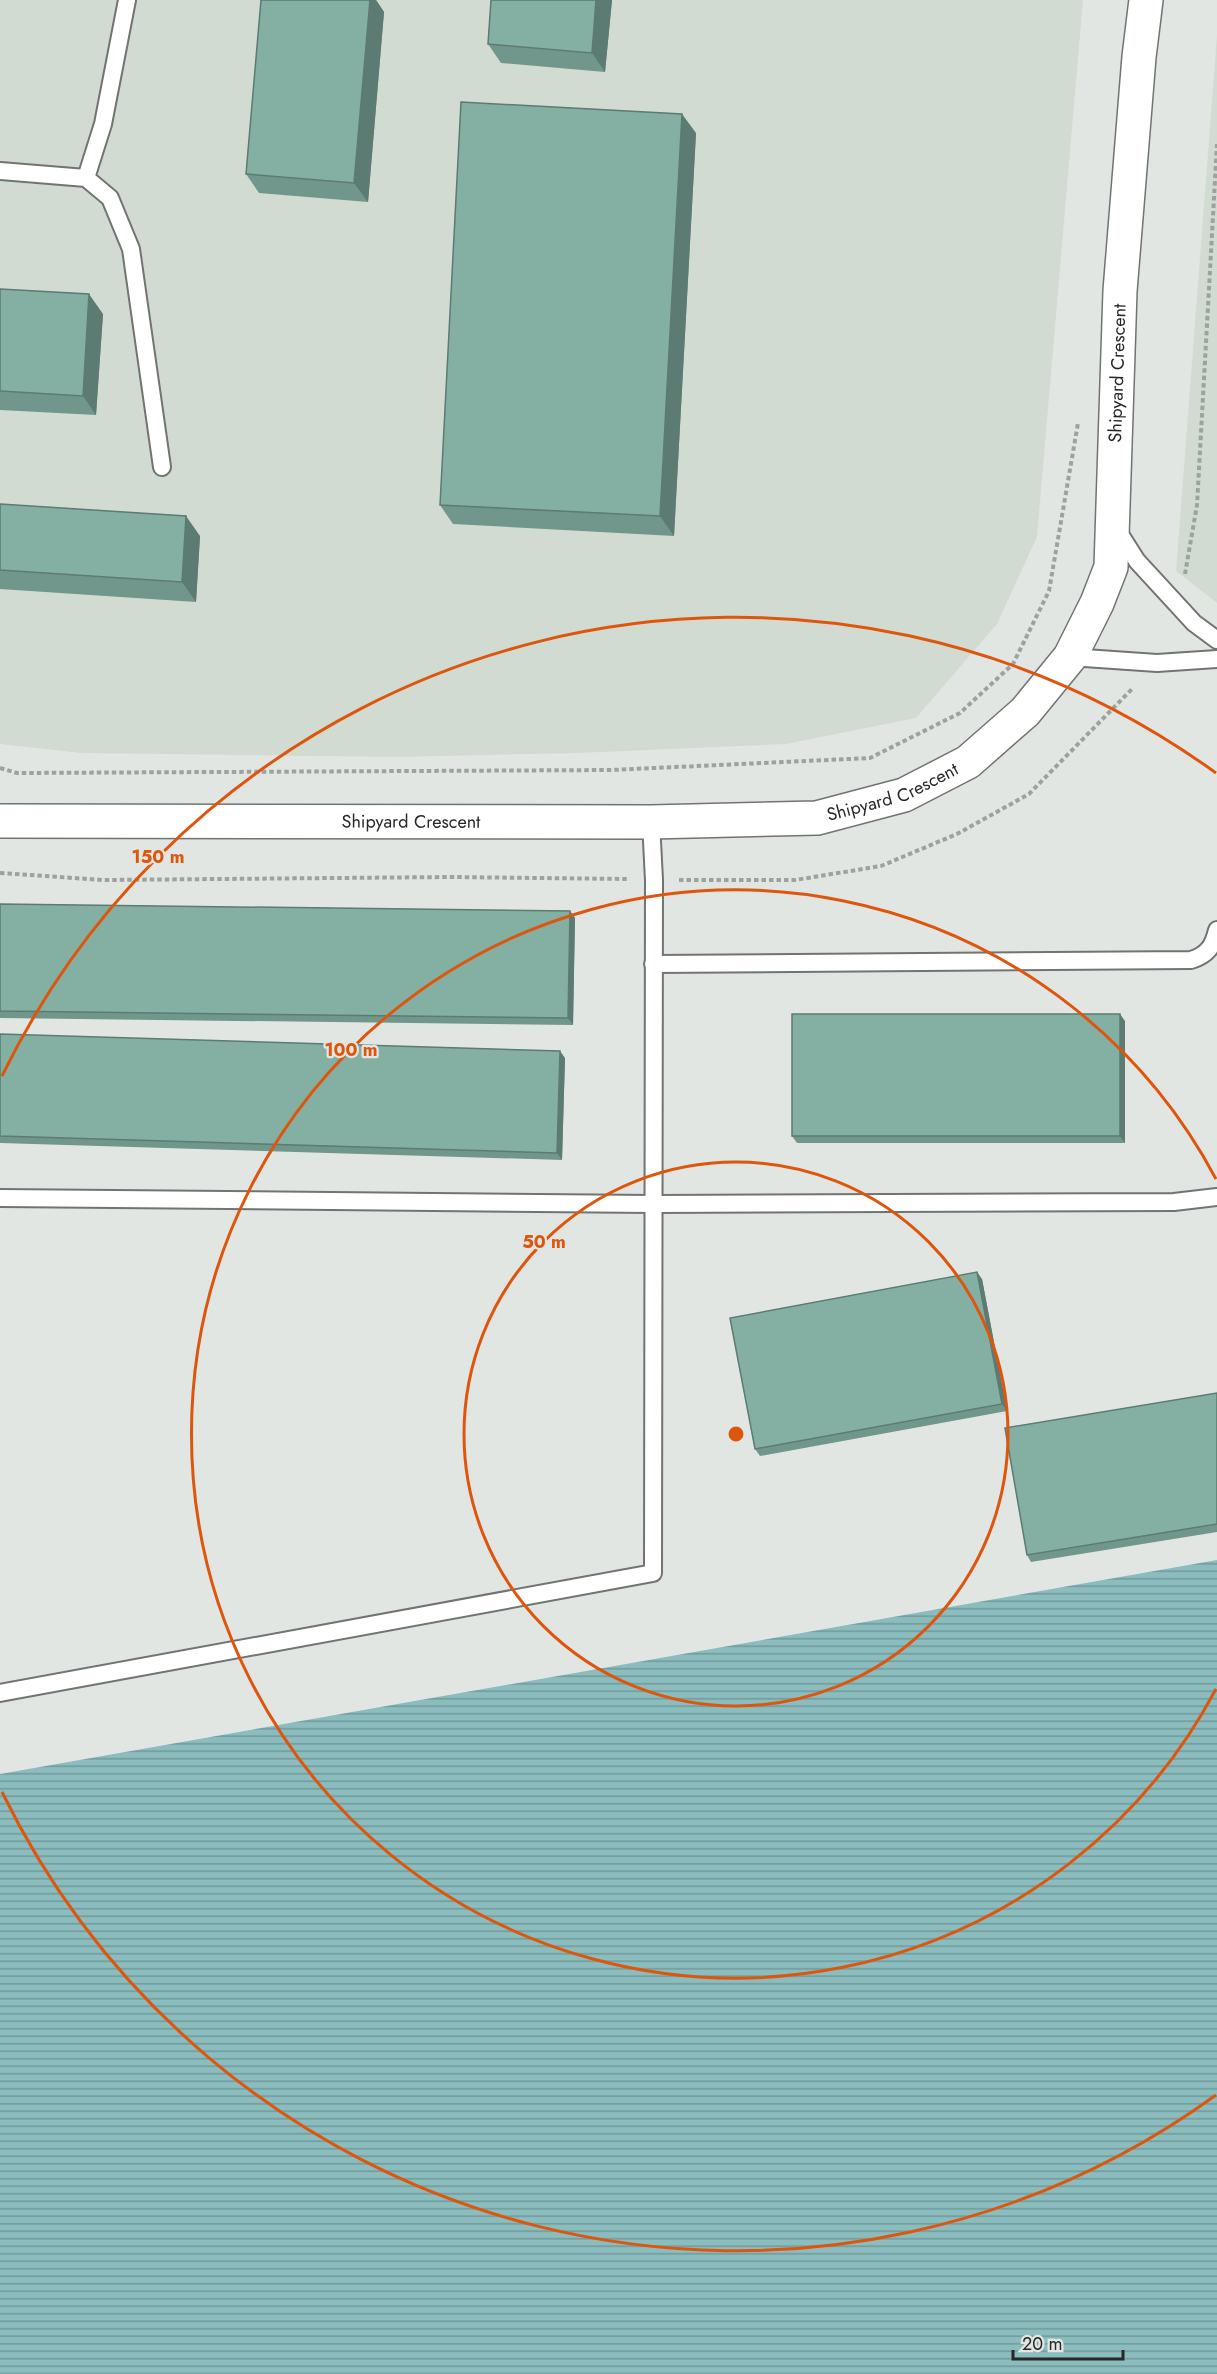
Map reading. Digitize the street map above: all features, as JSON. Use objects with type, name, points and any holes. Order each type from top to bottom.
[{"type":"street","name":"Shipyard Crescent","points":[[0,821],[651,822],[818,818],[904,795],[968,762],[1025,712],[1070,657],[1097,603],[1111,567],[1120,291],[1139,57],[1146,0]]},
{"type":"lane","points":[[86,178],[103,124],[127,0]]},
{"type":"lane","points":[[0,171],[86,178],[110,198],[131,249],[162,467]]},
{"type":"lane","points":[[1114,525],[1137,561],[1194,623],[1217,640]]},
{"type":"lane","points":[[1070,657],[1157,663],[1217,659]]},
{"type":"lane","points":[[0,1693],[653,1573],[654,880],[651,822]]},
{"type":"lane","points":[[653,964],[1191,960],[1203,957],[1213,946],[1217,930]]},
{"type":"lane","points":[[0,1198],[653,1203],[1162,1202],[1217,1197]]},
{"type":"path","points":[[1179,605],[1197,505],[1217,144]]},
{"type":"path","points":[[0,768],[17,773],[166,774],[611,770],[870,758],[960,713],[1013,663],[1049,591],[1079,415]]},
{"type":"path","points":[[0,873],[102,880],[451,877],[795,880],[881,866],[957,834],[1029,794],[1157,663]]},
{"type":"shaded area","points":[[0,0],[1083,0],[1037,537],[997,624],[916,718],[786,744],[578,753],[396,757],[81,753],[0,744]]},
{"type":"shaded area","points":[[1217,35],[1217,603],[1176,571]]},
{"type":"water","points":[[1217,1560],[1217,2374],[0,2374],[0,1774]]},
{"type":"building","points":[[261,0],[370,0],[354,183],[246,174]]},
{"type":"building","points":[[491,0],[596,0],[592,53],[488,44]]},
{"type":"building","points":[[461,102],[682,114],[660,516],[440,505]]},
{"type":"building","points":[[0,289],[89,294],[83,396],[0,391]]},
{"type":"building","points":[[0,504],[186,516],[182,582],[0,570]]},
{"type":"building","points":[[0,904],[570,911],[568,1018],[0,1011]]},
{"type":"building","points":[[792,1014],[1120,1014],[1120,1136],[792,1136]]},
{"type":"building","points":[[0,1034],[560,1051],[557,1153],[0,1136]]},
{"type":"building","points":[[977,1272],[1002,1404],[755,1449],[730,1318]]},
{"type":"building","points":[[1217,1393],[1217,1524],[1027,1555],[1005,1428]]}]
